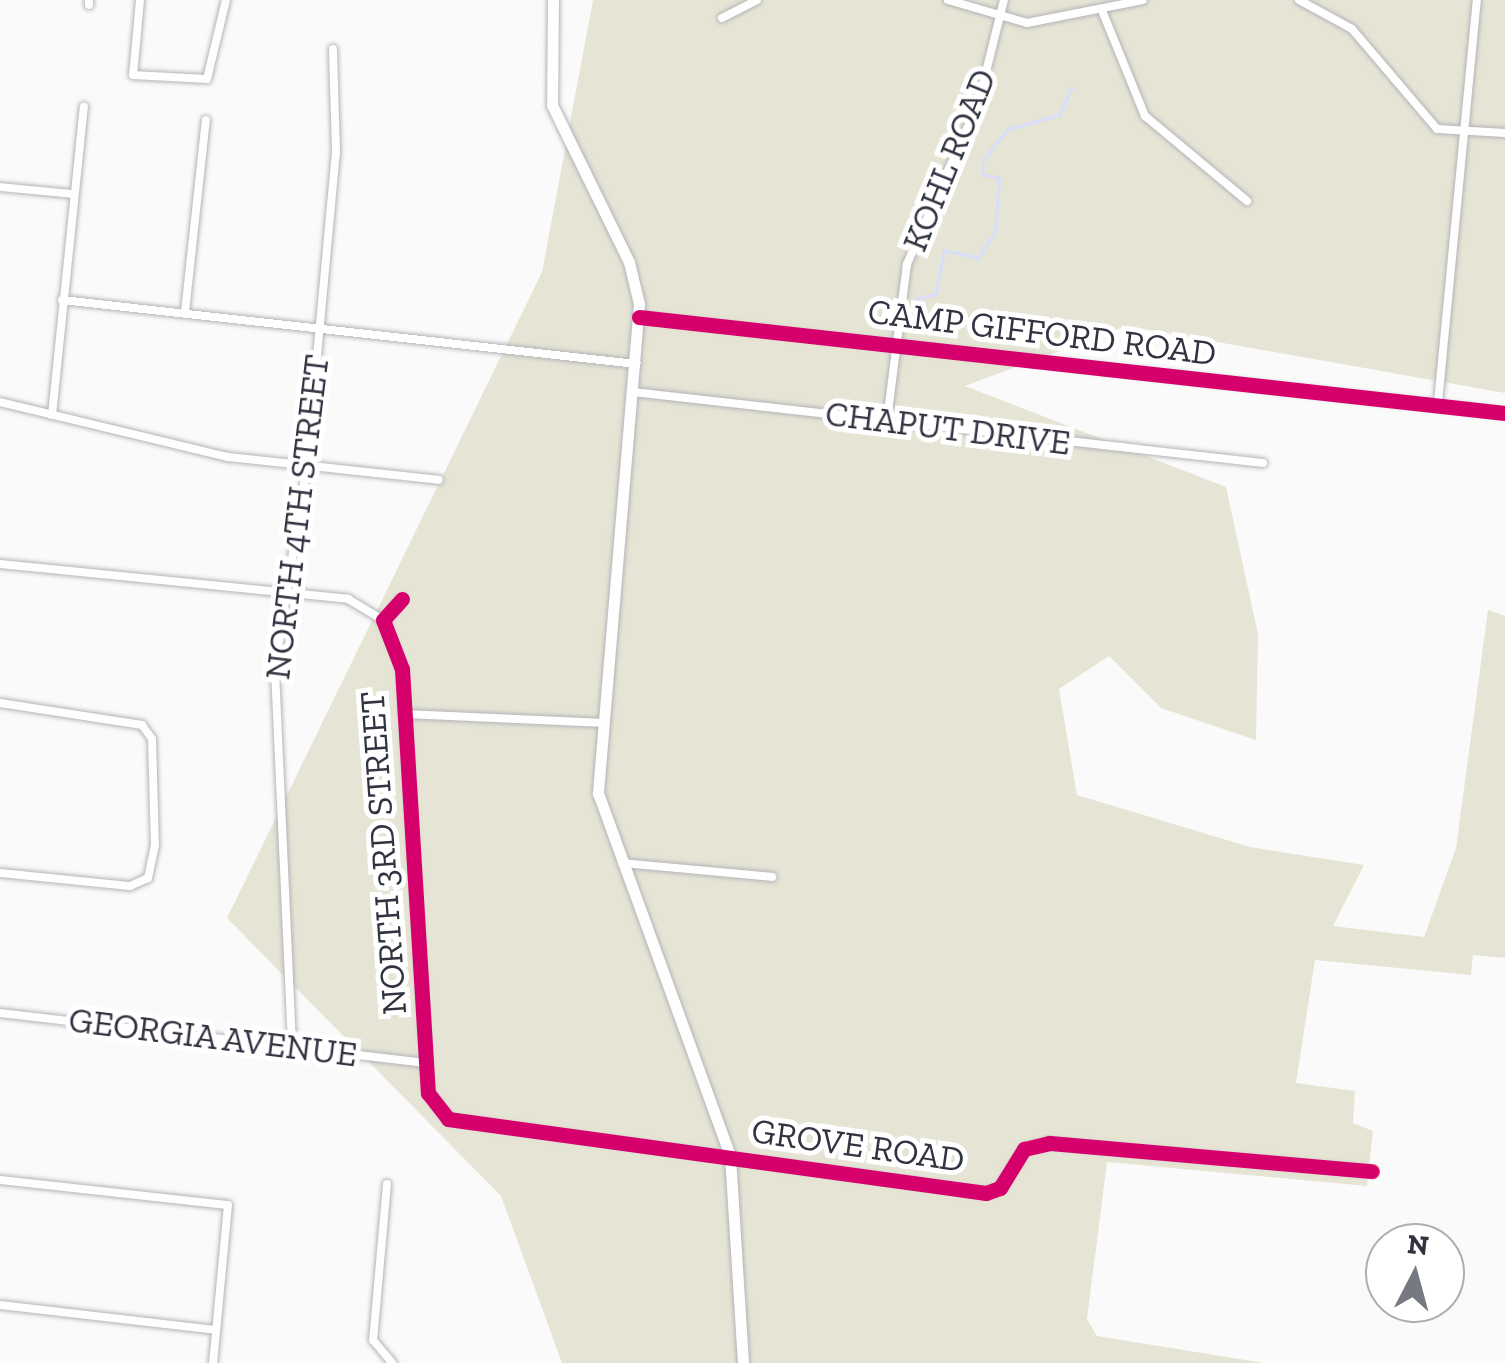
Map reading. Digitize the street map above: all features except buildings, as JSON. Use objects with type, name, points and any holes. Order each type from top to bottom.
[{"type":"main road","points":[[554,0],[552,105],[629,262],[639,318],[600,723],[598,794],[730,1156],[743,1363]]},
{"type":"street","points":[[140,0],[133,75],[207,79],[226,0]]},
{"type":"street","points":[[722,18],[757,0]]},
{"type":"street","points":[[948,0],[1000,20],[1103,13],[1143,0]]},
{"type":"street","name":"KOHL ROAD","points":[[887,420],[913,245],[975,114],[1004,0]]},
{"type":"street","points":[[1299,0],[1352,29],[1426,122],[1464,137],[1505,133]]},
{"type":"street","points":[[1438,403],[1477,0]]},
{"type":"street","points":[[1103,13],[1144,116],[1246,201]]},
{"type":"street","name":"NORTH 4TH STREET","points":[[292,1044],[275,666],[308,464],[336,152],[333,49]]},
{"type":"street","points":[[52,415],[84,107]]},
{"type":"street","points":[[186,312],[206,120]]},
{"type":"street","points":[[0,186],[73,194]]},
{"type":"street","points":[[62,300],[636,364]]},
{"type":"street","name":"CAMP GIFFORD ROAD","points":[[639,318],[896,342],[1505,413]]},
{"type":"street","name":"CHAPUT DRIVE","points":[[633,392],[1263,463]]},
{"type":"street","points":[[0,402],[228,457],[439,480]]},
{"type":"street","points":[[944,442],[946,429]]},
{"type":"street","points":[[0,564],[348,599],[384,620],[402,599]]},
{"type":"street","name":"NORTH 3RD STREET","points":[[384,620],[398,651],[426,1063],[435,1112]]},
{"type":"street","points":[[0,703],[132,720],[148,731],[155,858],[142,884],[0,873]]},
{"type":"street","points":[[404,714],[600,723]]},
{"type":"street","points":[[622,863],[772,877]]},
{"type":"street","name":"GEORGIA AVENUE","points":[[0,1013],[292,1044],[426,1063]]},
{"type":"street","name":"GROVE ROAD","points":[[435,1112],[986,1193],[1000,1188],[1024,1149],[1049,1142],[1372,1171]]},
{"type":"street","points":[[0,1180],[228,1205],[213,1363]]},
{"type":"street","points":[[387,1184],[374,1340],[392,1363]]},
{"type":"street","points":[[0,1305],[216,1330]]},
{"type":"shaded area","points":[[593,0],[1505,0],[1505,393],[1127,326],[965,386],[1226,487],[1258,634],[1256,740],[1161,708],[1109,656],[1059,689],[1077,795],[1250,847],[1364,865],[1333,926],[1424,937],[1456,848],[1488,610],[1505,616],[1505,958],[1473,955],[1471,975],[1315,960],[1296,1083],[1355,1091],[1353,1123],[1373,1131],[1367,1186],[1107,1162],[1087,1319],[1097,1336],[1264,1363],[562,1363],[501,1196],[227,918],[542,272]]},
{"type":"waterway","points":[[937,334],[917,298],[936,294],[944,250],[978,258],[995,232],[999,178],[982,175],[982,161],[1008,129],[1059,115],[1071,89]]},
{"type":"cycle path","points":[[639,317],[1505,413]]},
{"type":"cycle path","points":[[402,599],[383,620],[402,669],[428,1093],[448,1119],[986,1193],[1000,1188],[1024,1149],[1049,1143],[1372,1171]]}]
